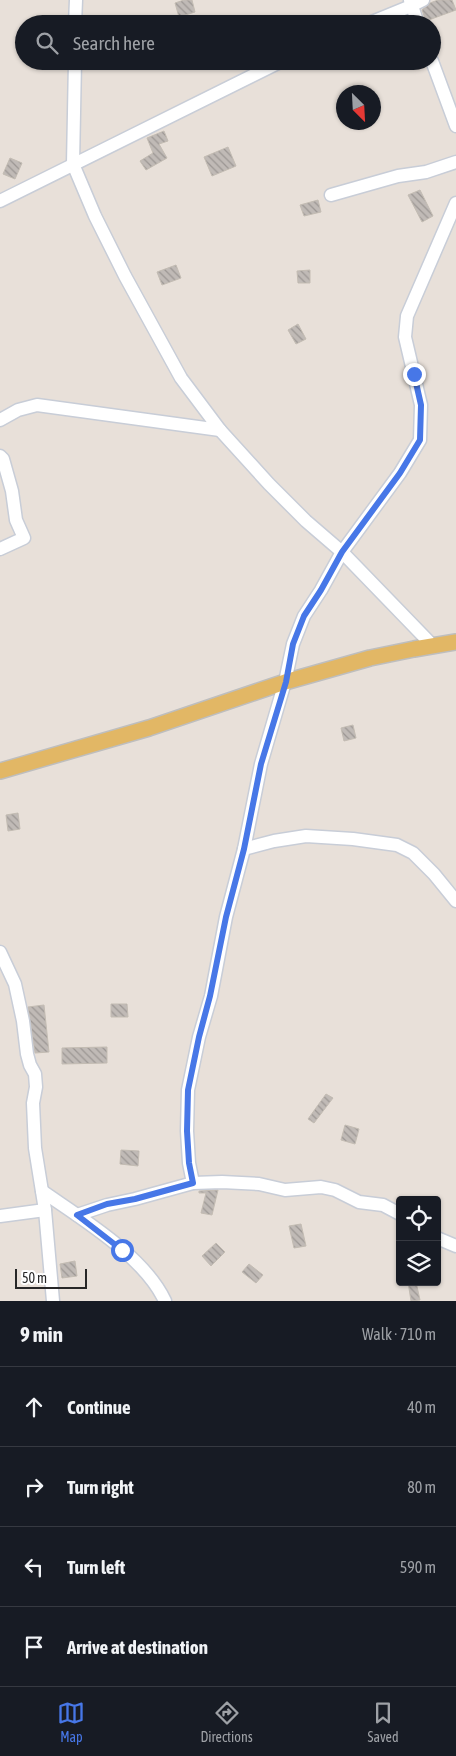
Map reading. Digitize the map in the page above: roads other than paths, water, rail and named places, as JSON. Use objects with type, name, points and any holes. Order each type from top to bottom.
[{"type":"main road","points":[[0,771],[149,728],[286,682],[370,658],[456,642]]},
{"type":"street","points":[[76,0],[76,15]]},
{"type":"street","points":[[386,15],[414,2],[416,15]]},
{"type":"street","points":[[75,70],[73,164],[95,216],[129,284],[181,378],[220,430],[269,484],[306,521],[342,552],[433,646]]},
{"type":"street","points":[[0,201],[264,70]]},
{"type":"street","points":[[435,70],[456,126]]},
{"type":"street","points":[[331,195],[398,176],[426,172],[456,162]]},
{"type":"street","points":[[193,1183],[189,1163],[187,1131],[188,1090],[226,917],[244,849],[261,764],[286,682],[293,644],[304,616],[342,552],[400,473],[420,440],[421,405],[405,337],[405,325],[407,316],[456,203]]},
{"type":"street","points":[[0,420],[18,410],[37,405],[220,430]]},
{"type":"street","points":[[0,456],[3,460],[12,491],[16,520],[24,538],[0,549]]},
{"type":"street","points":[[244,849],[274,841],[306,836],[397,844],[413,853],[434,874],[456,901]]},
{"type":"street","points":[[0,952],[15,984],[23,1021],[27,1054],[35,1074],[36,1087],[33,1103],[35,1148],[42,1191],[54,1301]]},
{"type":"street","points":[[77,1215],[107,1204],[135,1199],[193,1183],[222,1182],[259,1184],[285,1190],[322,1187],[335,1190],[359,1202],[383,1205],[396,1212]]},
{"type":"street","points":[[42,1191],[122,1250],[148,1274],[164,1301]]},
{"type":"street","points":[[0,1216],[44,1210]]},
{"type":"street","points":[[441,1240],[456,1246]]}]
